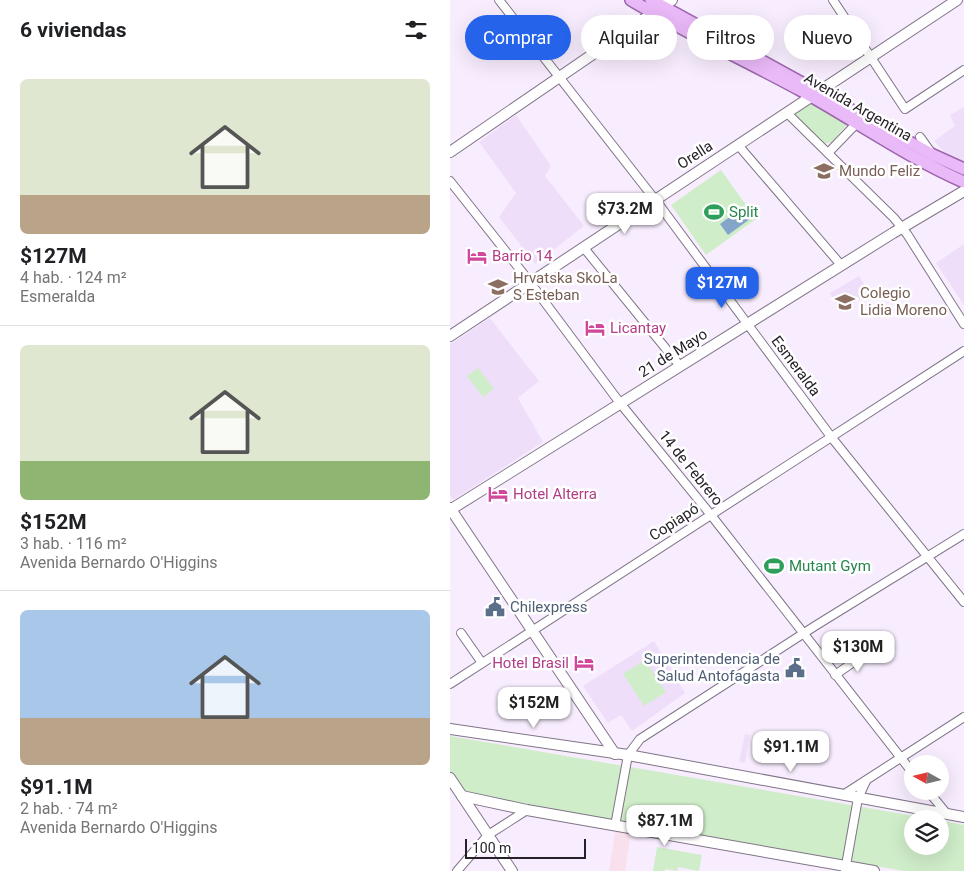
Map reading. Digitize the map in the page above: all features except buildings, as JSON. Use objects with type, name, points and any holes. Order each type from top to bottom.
[{"type":"main road","name":"Avenida Argentina","points":[[631,0],[658,10],[815,94],[964,169]]},
{"type":"main road","name":"Avenida Argentina","points":[[651,0],[658,10]]},
{"type":"main road","name":"Avenida Argentina","points":[[815,94],[857,123],[922,161],[964,182]]},
{"type":"street","name":"Esmeralda","points":[[499,0],[654,200],[832,438],[964,602]]},
{"type":"street","points":[[450,152],[672,0]]},
{"type":"street","points":[[833,0],[843,15]]},
{"type":"street","name":"Orella","points":[[871,57],[957,0]]},
{"type":"street","points":[[871,59],[905,109],[964,70]]},
{"type":"street","name":"Orella","points":[[450,336],[867,60]]},
{"type":"street","points":[[787,113],[894,218],[964,324]]},
{"type":"street","points":[[828,153],[857,123]]},
{"type":"street","points":[[920,136],[932,154]]},
{"type":"street","points":[[738,145],[841,265]]},
{"type":"street","name":"14 de Febrero","points":[[450,181],[531,284],[620,403],[711,515],[904,761]]},
{"type":"street","name":"21 de Mayo","points":[[450,510],[841,265],[964,191]]},
{"type":"street","points":[[584,248],[680,366]]},
{"type":"street","name":"Copiapó","points":[[450,684],[964,351]]},
{"type":"street","points":[[450,510],[615,754]]},
{"type":"street","points":[[616,826],[628,755],[640,739],[803,634],[964,534]]},
{"type":"street","points":[[461,633],[482,663]]},
{"type":"street","points":[[835,675],[868,652]]},
{"type":"street","points":[[842,795],[964,717]]},
{"type":"street","points":[[450,729],[628,755],[925,810]]},
{"type":"street","points":[[450,778],[512,871]]},
{"type":"street","points":[[845,868],[858,798],[867,779]]},
{"type":"street","points":[[462,796],[527,810],[845,868],[874,871]]},
{"type":"street","points":[[935,800],[944,810]]},
{"type":"street","points":[[457,871],[488,835],[527,810]]},
{"type":"street","points":[[949,814],[964,817]]},
{"type":"shaded area","points":[[964,107],[964,162],[948,156],[934,141],[955,126],[950,115]]},
{"type":"shaded area","points":[[516,115],[551,166],[545,176],[584,226],[535,264],[499,217],[516,193],[479,142]]},
{"type":"shaded area","points":[[964,244],[964,305],[936,263]]},
{"type":"shaded area","name":"Colegio Lidia Moreno","points":[[859,276],[869,293],[841,311],[830,293]]},
{"type":"shaded area","points":[[490,318],[539,381],[518,398],[543,442],[453,500],[450,495],[450,344]]},
{"type":"shaded area","points":[[654,641],[685,693],[632,731],[621,715],[608,723],[583,686]]},
{"type":"shaded area","points":[[745,734],[750,735],[745,763],[739,762]]},
{"type":"shaded area","points":[[616,828],[631,831],[625,871],[609,871]]},
{"type":"green space","points":[[811,101],[849,122],[832,142],[824,144],[797,117],[796,111]]},
{"type":"green space","name":"Split","points":[[721,170],[756,219],[706,255],[671,205]]},
{"type":"green space","points":[[478,368],[494,389],[483,397],[467,376]]},
{"type":"green space","points":[[645,660],[666,692],[644,706],[623,674]]},
{"type":"green space","points":[[450,736],[904,814],[904,855],[949,855],[949,822],[964,825],[964,871],[904,871],[463,793],[450,773]]},
{"type":"green space","points":[[657,847],[702,855],[699,871],[678,867],[677,871],[665,869],[665,871],[653,871]]},
{"type":"water","points":[[742,208],[750,219],[728,235],[720,224]]},
{"type":"place","name":"Mundo Feliz","points":[[824,171]]},
{"type":"place","name":"Split","points":[[714,212]]},
{"type":"place","name":"Barrio 14","points":[[477,256]]},
{"type":"place","name":"Hrvatska SkoLa S Esteban","points":[[498,287]]},
{"type":"place","name":"Colegio Lidia Moreno","points":[[845,302]]},
{"type":"place","name":"Licantay","points":[[595,328]]},
{"type":"place","name":"Hotel Alterra","points":[[498,494]]},
{"type":"place","name":"Mutant Gym","points":[[774,566]]},
{"type":"place","name":"Chilexpress","points":[[495,607]]},
{"type":"place","name":"Hotel Brasil","points":[[584,663]]},
{"type":"place","name":"Superintendencia de Salud Antofagasta","points":[[795,668]]}]
